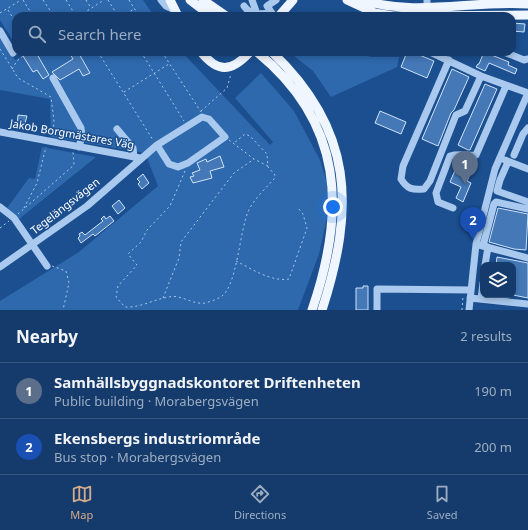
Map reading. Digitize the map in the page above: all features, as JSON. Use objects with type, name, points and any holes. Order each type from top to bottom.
[{"type":"main road","points":[[170,0],[176,12]]},
{"type":"main road","points":[[190,0],[212,12]]},
{"type":"main road","points":[[203,0],[213,12]]},
{"type":"main road","points":[[210,0],[214,12]]},
{"type":"main road","points":[[282,12],[293,0]]},
{"type":"main road","points":[[347,0],[375,12]]},
{"type":"main road","points":[[362,0],[395,6],[427,3],[495,1],[528,4]]},
{"type":"main road","points":[[516,15],[528,15]]},
{"type":"main road","points":[[205,56],[212,63],[222,68],[234,66],[248,56]]},
{"type":"main road","points":[[258,56],[280,73],[303,103],[322,138],[329,163],[333,198],[332,227],[325,265],[312,310]]},
{"type":"main road","points":[[276,56],[299,80],[316,104],[330,132],[340,170],[343,196],[342,226],[336,262],[322,310]]},
{"type":"street","points":[[161,0],[175,12]]},
{"type":"street","points":[[252,0],[255,12]]},
{"type":"street","points":[[261,12],[270,8],[276,0]]},
{"type":"street","points":[[244,6],[252,12]]},
{"type":"street","points":[[0,32],[12,51]]},
{"type":"street","points":[[439,56],[481,76],[528,93],[499,158],[482,246],[485,262]]},
{"type":"street","points":[[514,56],[524,60],[528,59]]},
{"type":"street","points":[[448,60],[403,166],[401,178],[406,186],[414,190],[424,189],[430,181],[456,116],[465,111],[481,76]]},
{"type":"street","points":[[53,78],[82,128],[82,136],[76,146]]},
{"type":"street","points":[[453,208],[438,202],[436,193],[450,156],[458,153],[470,156],[476,155],[506,86]]},
{"type":"street","name":"Tegelängsvägen","points":[[0,267],[87,206],[137,158],[202,117],[207,117],[225,137]]},
{"type":"street","points":[[514,155],[523,134],[528,127],[516,120]]},
{"type":"street","points":[[117,129],[133,148],[137,158]]},
{"type":"street","name":"Jakob Borgmästares Väg","points":[[0,132],[137,158]]},
{"type":"street","points":[[157,145],[169,164],[178,167],[188,163],[225,137]]},
{"type":"street","points":[[499,158],[528,169]]},
{"type":"street","points":[[508,162],[497,191],[528,202]]},
{"type":"street","points":[[469,310],[470,298],[467,290],[494,204],[496,202],[528,209]]},
{"type":"street","points":[[0,207],[14,218],[47,266]]},
{"type":"street","points":[[482,246],[528,258]]},
{"type":"street","points":[[513,253],[528,252]]},
{"type":"street","points":[[377,310],[377,289],[467,290]]},
{"type":"street","points":[[470,298],[528,304]]},
{"type":"path","points":[[0,12],[22,0],[30,12]]},
{"type":"path","points":[[43,0],[51,12]]},
{"type":"path","points":[[66,0],[74,12]]},
{"type":"path","points":[[86,0],[91,8]]},
{"type":"path","points":[[85,12],[104,0]]},
{"type":"path","points":[[108,0],[116,12]]},
{"type":"path","points":[[129,0],[136,12]]},
{"type":"path","points":[[128,12],[134,8]]},
{"type":"path","points":[[7,9],[12,17]]},
{"type":"path","points":[[0,49],[12,69],[25,83],[48,95],[52,100],[54,121],[50,142],[37,183],[24,208]]},
{"type":"path","points":[[12,69],[17,61],[23,56]]},
{"type":"path","points":[[100,56],[157,145]]},
{"type":"path","points":[[143,56],[187,126]]},
{"type":"path","points":[[165,56],[201,111],[227,88],[232,71]]},
{"type":"path","points":[[123,92],[169,63]]},
{"type":"path","points":[[234,143],[245,134],[250,136],[267,154],[268,167]]},
{"type":"path","points":[[188,163],[170,206],[147,230],[141,242],[128,254],[137,265],[118,286],[116,297],[125,307],[135,308],[175,296],[194,303],[205,303],[222,296],[227,289],[236,261],[247,214],[252,204],[274,179],[275,175],[272,170],[254,159],[225,137]]},
{"type":"path","points":[[0,228],[14,218],[74,165],[76,146]]},
{"type":"path","points":[[163,299],[179,258],[181,242],[234,173],[254,159]]},
{"type":"path","points":[[236,261],[266,276],[283,280],[289,279],[307,228],[303,214],[298,208]]},
{"type":"path","points":[[47,266],[60,268],[66,271],[69,283],[63,310]]},
{"type":"path","points":[[462,310],[467,290]]},
{"type":"shaded area","points":[[0,0],[143,0],[151,12],[12,12],[12,39],[0,20]]},
{"type":"shaded area","points":[[0,37],[15,60],[22,56],[186,56],[270,145],[273,142],[235,98],[261,73],[294,111],[320,160],[327,183],[328,213],[319,254],[298,310],[0,310],[0,301],[79,252],[158,186],[145,153],[51,137],[50,99],[0,90]]},
{"type":"shaded area","points":[[294,56],[399,57],[397,67],[331,97],[313,71]]},
{"type":"shaded area","points":[[42,147],[96,157],[19,219],[7,208],[29,178],[35,179]]},
{"type":"building","points":[[516,23],[525,24],[524,32],[516,31]]},
{"type":"building","points":[[23,56],[38,56],[49,75],[43,79],[37,70],[33,72]]},
{"type":"building","points":[[71,56],[80,56],[90,73],[83,76],[79,69],[60,80],[52,72],[73,59]]},
{"type":"building","points":[[405,56],[422,56],[434,61],[427,78],[401,67]]},
{"type":"building","points":[[482,56],[494,56],[509,62],[508,65],[517,69],[515,74],[489,63],[485,71],[476,67]]},
{"type":"building","points":[[452,69],[469,77],[454,110],[451,113],[438,146],[422,139]]},
{"type":"building","points":[[485,84],[497,89],[470,150],[468,150],[458,145]]},
{"type":"building","points":[[380,111],[406,122],[401,134],[375,123]]},
{"type":"building","points":[[18,115],[27,116],[24,127],[17,126]]},
{"type":"building","points":[[220,156],[224,167],[210,171],[212,178],[193,183],[190,177],[194,176],[192,173],[200,170],[197,163],[206,159],[207,162]]},
{"type":"building","points":[[459,161],[473,168],[467,181],[471,183],[463,202],[456,198],[461,187],[450,182]]},
{"type":"building","points":[[143,174],[149,183],[142,189],[138,184],[140,182],[137,179]]},
{"type":"building","points":[[119,200],[125,208],[118,214],[112,206]]},
{"type":"building","points":[[498,208],[528,214],[526,250],[514,249],[489,242]]},
{"type":"building","points":[[104,216],[106,219],[110,216],[114,221],[95,236],[93,234],[81,243],[78,238],[80,236],[79,234],[82,232],[85,235],[103,221],[101,219]]},
{"type":"building","points":[[497,257],[528,263],[528,298],[516,296],[516,262],[496,262]]},
{"type":"building","points":[[363,286],[368,286],[368,310],[356,310],[356,288],[363,288]]},
{"type":"place","name":"Samhällsbyggnadskontoret Driftenheten","points":[[465,184]]},
{"type":"place","name":"Ekensbergs industriområde","points":[[473,240]]}]
